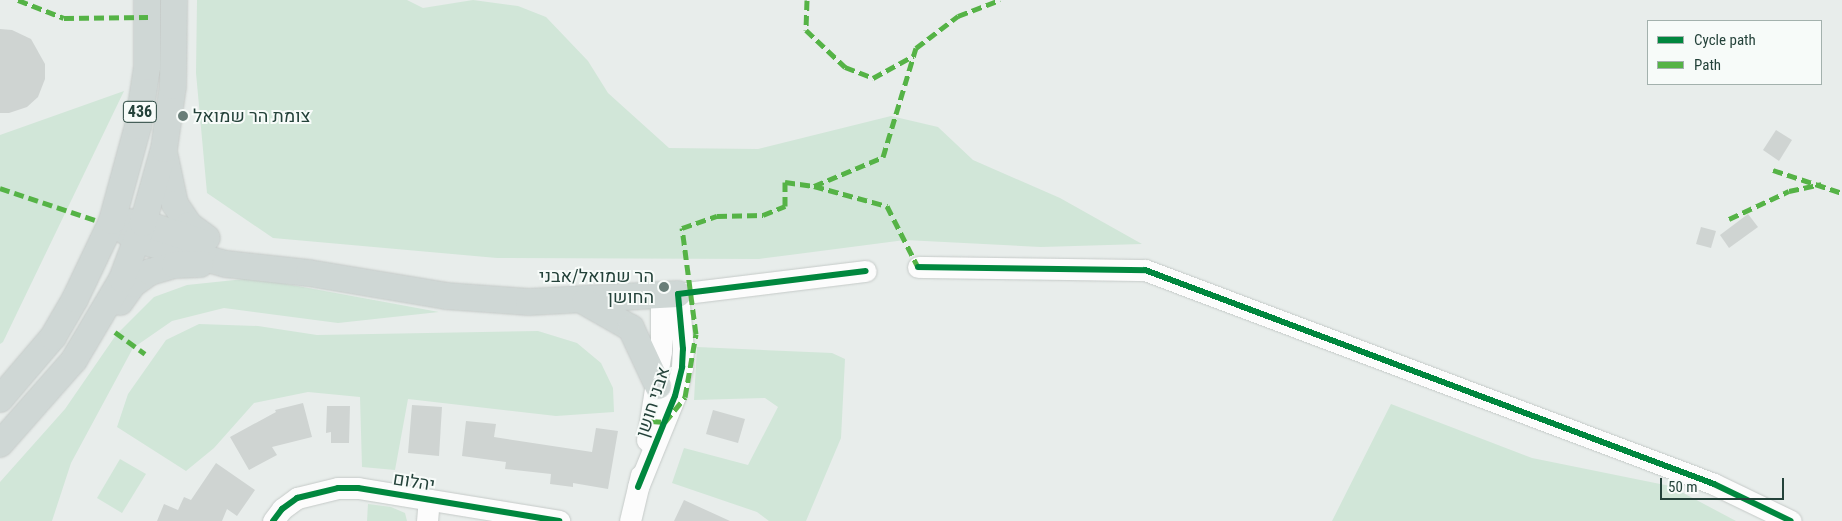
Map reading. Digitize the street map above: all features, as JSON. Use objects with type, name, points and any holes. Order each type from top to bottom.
[{"type":"main road","name":"436","points":[[0,399],[53,337],[84,282],[112,221],[138,126],[147,67],[147,0]]},
{"type":"main road","name":"436","points":[[0,444],[74,360],[122,279],[140,231],[164,149],[173,86],[174,0]]},
{"type":"main road","points":[[164,149],[170,191],[181,216],[224,256]]},
{"type":"main road","points":[[112,221],[224,256],[309,273],[446,296],[529,302],[582,301],[669,295]]},
{"type":"main road","points":[[0,459],[70,380],[132,284],[150,272],[166,267],[224,256]]},
{"type":"main road","points":[[582,301],[631,328],[658,386]]},
{"type":"street","points":[[918,268],[1145,270],[1714,484],[1791,521]]},
{"type":"street","points":[[669,295],[866,271]]},
{"type":"street","name":"אבני חושן","points":[[630,521],[658,386],[669,295]]},
{"type":"street","name":"אבני חושן","points":[[638,487],[675,396],[682,367],[683,349],[669,295]]},
{"type":"street","name":"יהלום","points":[[273,521],[282,509],[297,498],[324,490],[358,488],[559,521]]},
{"type":"street","name":"יהלום","points":[[427,521],[429,500]]},
{"type":"green space","points":[[197,0],[407,0],[423,8],[473,0],[518,6],[546,17],[588,61],[608,93],[669,148],[758,149],[891,116],[938,127],[973,160],[1060,198],[1142,244],[1041,247],[905,240],[759,259],[497,258],[273,238],[207,193],[196,73]]},
{"type":"green space","points":[[124,91],[3,342],[0,344],[0,135]]},
{"type":"green space","points":[[254,278],[439,312],[338,323],[224,308],[172,321],[133,348],[71,463],[52,521],[0,521],[0,482],[65,409],[116,335],[154,297],[187,285]]},
{"type":"green space","points":[[199,324],[258,326],[317,335],[538,331],[577,343],[601,363],[613,388],[614,412],[556,416],[408,399],[395,470],[362,467],[360,397],[308,392],[254,403],[214,448],[186,471],[117,427],[128,394],[166,340]]},
{"type":"green space","points":[[697,347],[832,353],[845,359],[841,438],[806,521],[769,521],[757,512],[672,483],[684,448],[748,465],[778,407],[765,398],[694,400]]},
{"type":"green space","points":[[1391,404],[1532,458],[1670,486],[1736,521],[1332,521]]},
{"type":"green space","points":[[120,459],[146,474],[122,513],[97,498]]},
{"type":"green space","points":[[368,504],[391,507],[405,513],[407,521],[367,521]]},
{"type":"building","points":[[0,29],[12,30],[31,39],[45,64],[45,79],[38,97],[27,107],[9,113],[0,113]]},
{"type":"building","points":[[1776,130],[1792,140],[1779,161],[1763,150]]},
{"type":"building","points":[[1748,214],[1758,227],[1729,248],[1720,235]]},
{"type":"building","points":[[1701,227],[1716,231],[1711,248],[1696,244]]},
{"type":"building","points":[[303,403],[312,437],[272,447],[277,455],[249,470],[230,437],[276,412],[275,410]]},
{"type":"building","points":[[412,405],[442,407],[439,456],[408,453]]},
{"type":"building","points":[[327,406],[350,406],[349,443],[331,443],[331,432],[326,433]]},
{"type":"building","points":[[713,410],[745,419],[738,443],[706,434]]},
{"type":"building","points":[[466,421],[496,424],[494,437],[592,452],[596,428],[618,431],[608,489],[573,483],[573,487],[550,484],[551,474],[505,469],[506,462],[462,456]]},
{"type":"building","points":[[216,463],[255,490],[237,516],[227,509],[222,521],[157,521],[164,504],[178,510],[184,497],[191,500]]},
{"type":"building","points":[[684,500],[730,521],[674,521]]},
{"type":"marked path","points":[[18,0],[64,18],[148,17]]},
{"type":"marked path","points":[[807,0],[806,30],[845,67],[873,78],[913,56]]},
{"type":"marked path","points":[[814,186],[883,157],[916,48],[958,16],[1000,0]]},
{"type":"marked path","points":[[1773,170],[1842,193]]},
{"type":"marked path","points":[[651,421],[665,422],[685,397],[696,334],[682,228],[717,216],[763,215],[785,206],[785,182],[814,186],[887,206],[918,267]]},
{"type":"marked path","points":[[1729,219],[1789,191],[1821,184]]},
{"type":"marked path","points":[[0,188],[95,220]]},
{"type":"marked path","points":[[115,332],[145,354]]},
{"type":"cycle path","points":[[918,267],[1145,270],[1714,484],[1791,521]]},
{"type":"cycle path","points":[[638,487],[675,396],[682,367],[683,349],[678,294],[866,271]]},
{"type":"cycle path","points":[[273,521],[282,509],[297,498],[338,488],[358,488],[559,521]]},
{"type":"place","name":"צומת הר שמואל","points":[[183,116]]},
{"type":"place","name":"הר שמואל/אבני החושן","points":[[664,287]]}]
